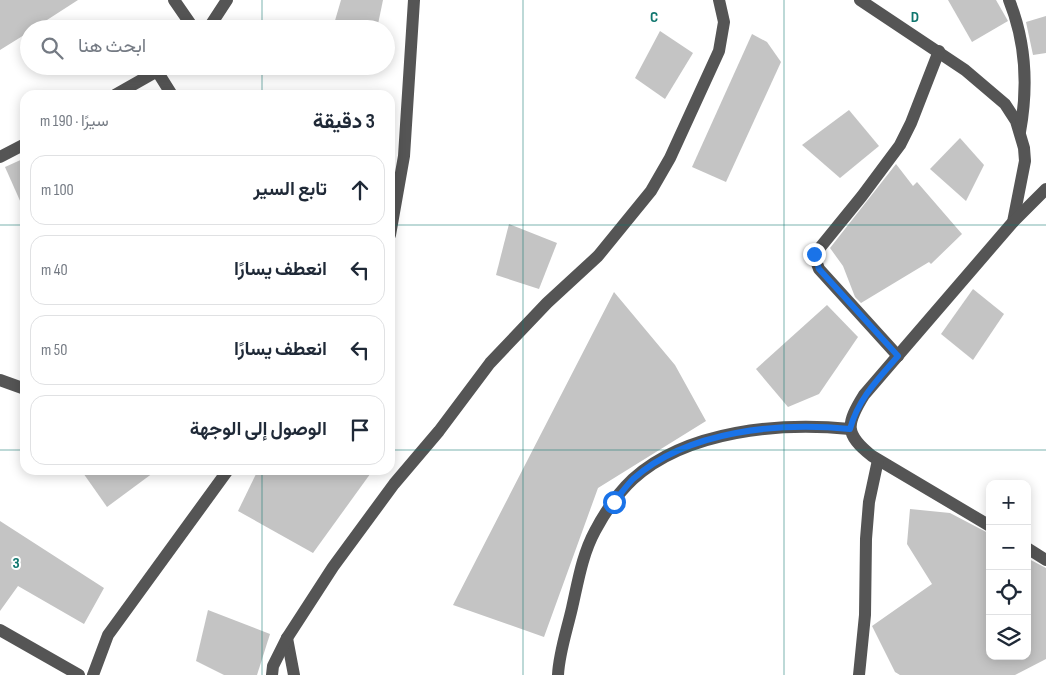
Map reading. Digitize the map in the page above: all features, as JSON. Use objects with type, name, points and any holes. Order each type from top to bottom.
[{"type":"street","points":[[174,0],[188,20]]},
{"type":"street","points":[[214,20],[227,0]]},
{"type":"street","points":[[395,207],[404,156],[414,0]]},
{"type":"street","points":[[272,675],[273,666],[287,638],[333,567],[388,492],[439,431],[490,363],[547,303],[598,256],[651,190],[670,158],[719,51],[724,22],[719,0]]},
{"type":"street","points":[[860,0],[939,51],[1005,104],[1016,121],[1026,161],[1013,222]]},
{"type":"street","points":[[1009,0],[1016,18],[1023,51],[1025,104],[1020,133]]},
{"type":"street","points":[[898,356],[819,269],[814,254],[862,196],[900,145],[911,123],[939,51]]},
{"type":"street","points":[[124,90],[150,75]]},
{"type":"street","points":[[164,75],[170,90]]},
{"type":"street","points":[[0,157],[20,147]]},
{"type":"street","points":[[988,525],[878,460],[856,444],[850,429],[854,411],[864,395],[1013,222],[1046,189]]},
{"type":"street","points":[[0,380],[20,387]]},
{"type":"street","points":[[558,675],[582,565],[594,532],[632,480],[650,466],[682,448],[713,439],[753,431],[812,425],[850,429]]},
{"type":"street","points":[[859,675],[865,615],[866,539],[869,502],[878,460]]},
{"type":"street","points":[[93,675],[108,636],[224,475]]},
{"type":"street","points":[[1031,551],[1046,560]]},
{"type":"street","points":[[0,630],[79,675]]},
{"type":"street","points":[[287,638],[294,675]]},
{"type":"building","points":[[0,0],[78,0],[47,20],[20,20],[20,38],[0,50]]},
{"type":"building","points":[[341,0],[383,0],[379,20],[335,20]]},
{"type":"building","points":[[948,0],[996,0],[1008,21],[972,42]]},
{"type":"building","points":[[1046,16],[1046,53],[1033,55],[1026,22]]},
{"type":"building","points":[[660,31],[693,53],[665,99],[635,78]]},
{"type":"building","points":[[752,34],[767,42],[781,62],[726,182],[692,167]]},
{"type":"building","points":[[849,110],[879,146],[840,178],[802,145]]},
{"type":"building","points":[[960,138],[984,165],[966,201],[930,169]]},
{"type":"building","points":[[20,160],[20,201],[5,167]]},
{"type":"building","points":[[896,164],[913,186],[917,182],[962,234],[931,264],[929,262],[861,303],[855,297],[843,266],[830,248]]},
{"type":"building","points":[[509,224],[557,243],[539,289],[496,275]]},
{"type":"building","points":[[973,289],[1004,314],[973,360],[941,334]]},
{"type":"building","points":[[614,292],[675,365],[706,421],[598,488],[544,637],[453,605]]},
{"type":"building","points":[[827,305],[858,337],[819,394],[788,407],[756,369]]},
{"type":"building","points":[[85,475],[150,475],[107,507]]},
{"type":"building","points":[[256,475],[369,475],[313,553],[238,511]]},
{"type":"building","points":[[910,509],[950,513],[986,532],[986,660],[1031,660],[1031,560],[1046,568],[1046,659],[1015,675],[900,675],[895,672],[872,626],[932,584],[907,544]]},
{"type":"building","points":[[0,521],[104,588],[84,624],[18,586],[0,611]]},
{"type":"building","points":[[208,610],[270,634],[257,675],[224,675],[196,661]]},
{"type":"route","points":[[614,502],[632,480],[650,466],[682,448],[713,439],[753,431],[812,425],[850,429],[854,411],[864,395],[898,356],[819,269],[815,262],[814,254]]}]
